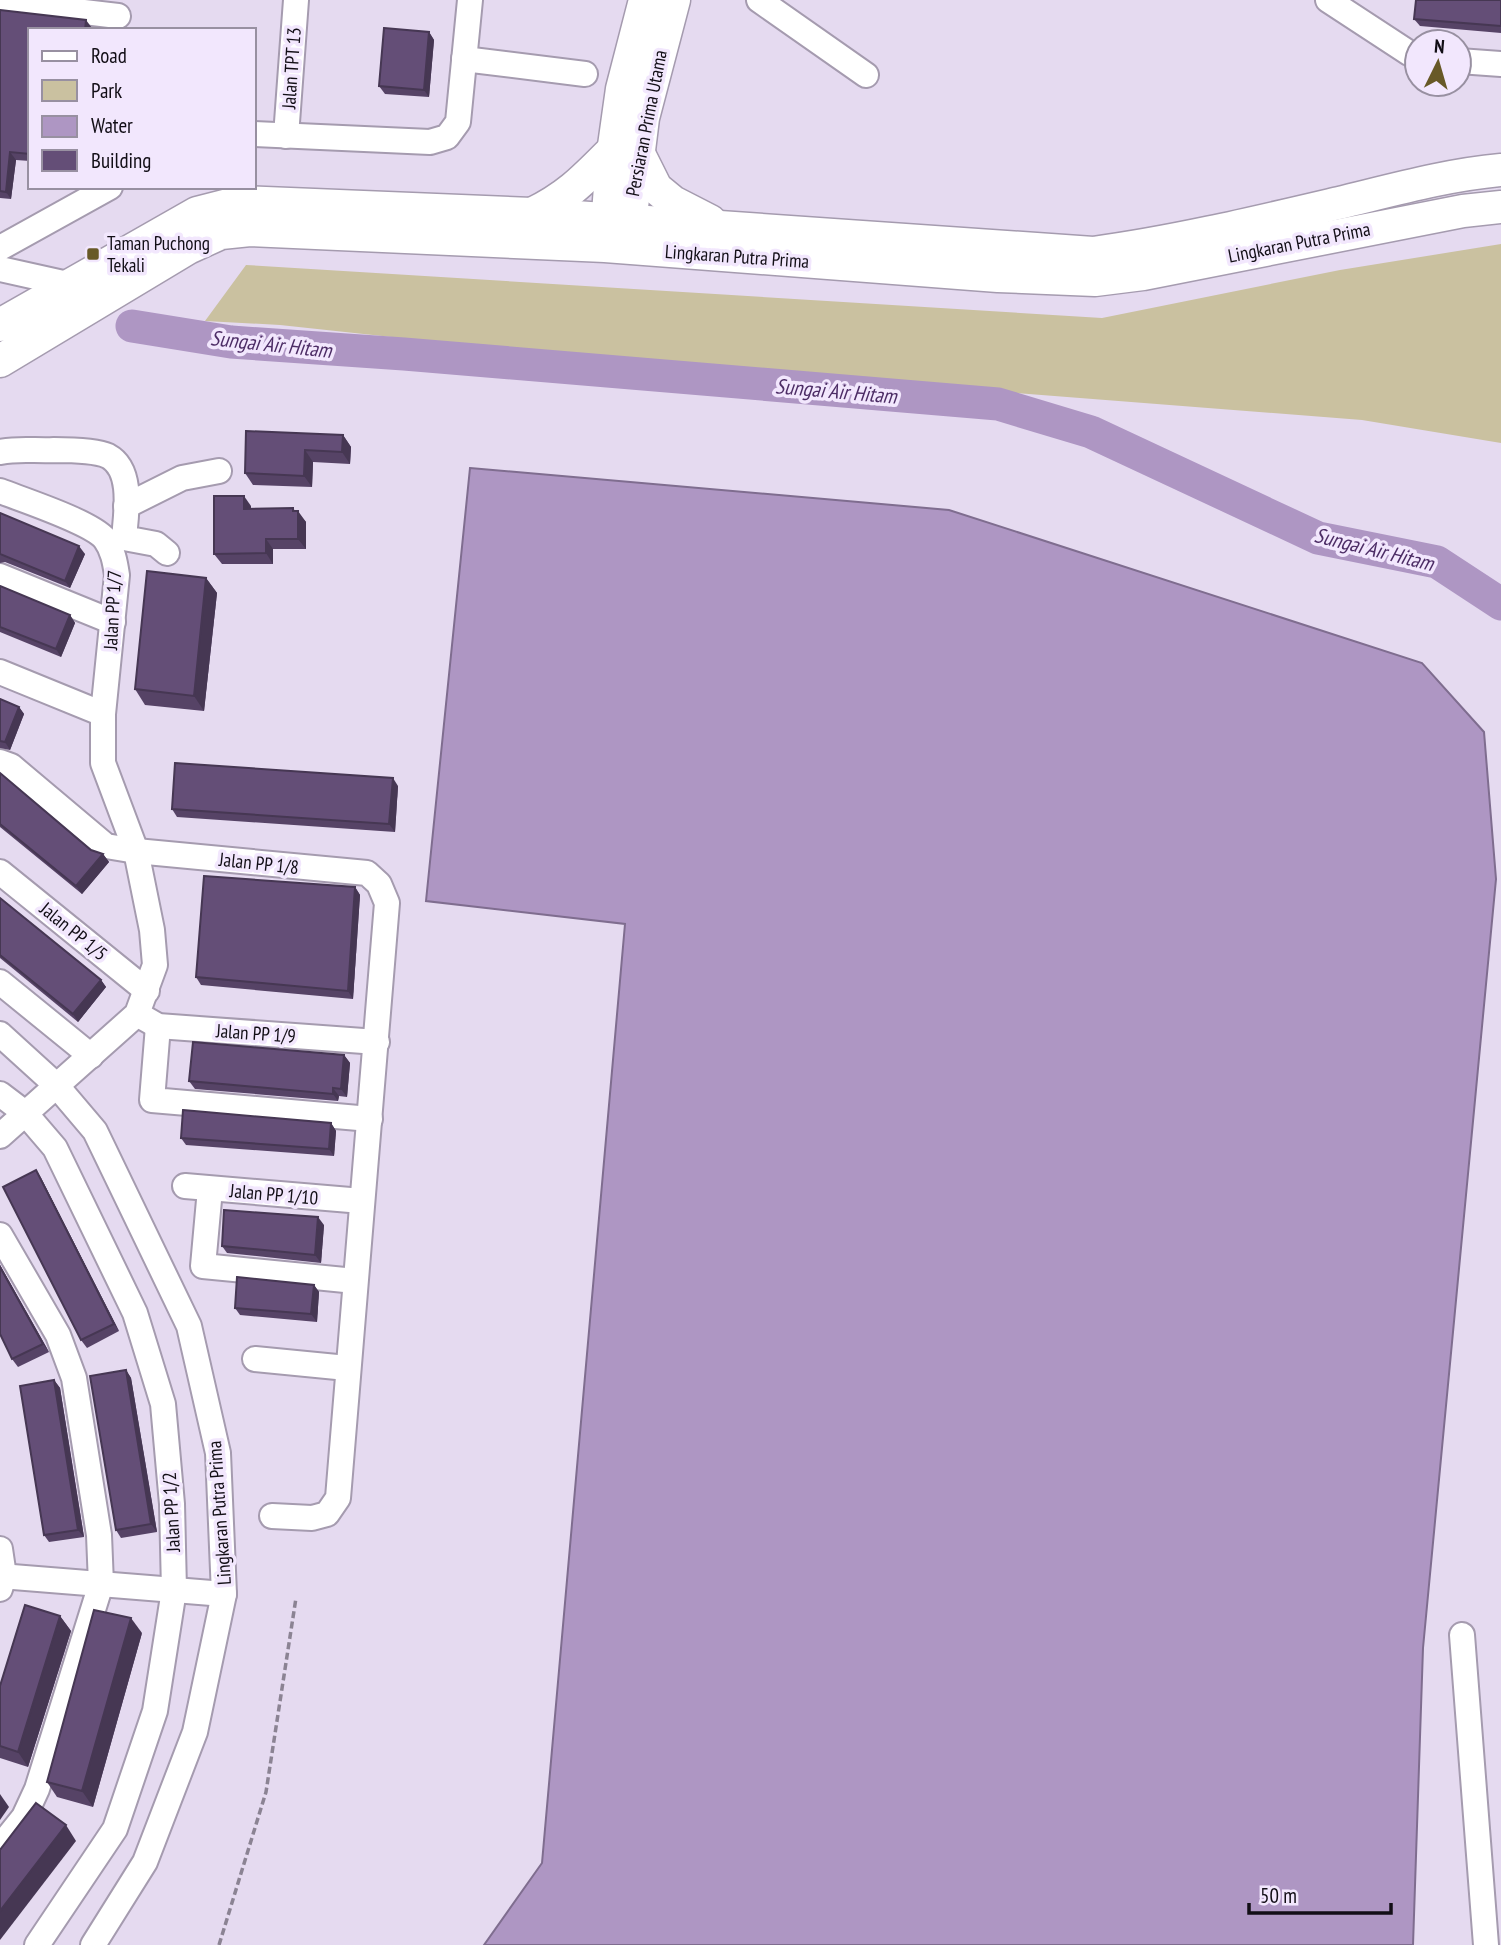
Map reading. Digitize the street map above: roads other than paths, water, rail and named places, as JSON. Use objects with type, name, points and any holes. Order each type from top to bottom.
[{"type":"main road","name":"Persiaran Prima Utama","points":[[617,233],[626,151],[622,89],[645,0]]},
{"type":"main road","name":"Persiaran Prima Utama","points":[[626,151],[656,65],[674,0]]},
{"type":"main road","points":[[532,214],[557,202],[626,151],[656,188],[673,202],[718,226]]},
{"type":"main road","name":"Lingkaran Putra Prima","points":[[0,361],[188,248],[221,233],[617,233],[718,226],[1093,253],[1136,247],[1292,214],[1460,174],[1501,170]]},
{"type":"main road","name":"Lingkaran Putra Prima","points":[[0,325],[197,213],[240,202],[532,214],[617,233],[998,276],[1095,280],[1143,274],[1463,211],[1501,207]]},
{"type":"street","name":"Jalan TPT 13","points":[[286,136],[296,0]]},
{"type":"street","points":[[256,134],[430,142],[447,137],[458,122],[470,0]]},
{"type":"street","points":[[759,0],[866,75]]},
{"type":"street","points":[[1328,0],[1403,49]]},
{"type":"street","points":[[0,2],[118,15]]},
{"type":"street","points":[[464,59],[585,74]]},
{"type":"street","points":[[1473,62],[1501,64]]},
{"type":"street","points":[[0,248],[105,189]]},
{"type":"street","points":[[0,269],[112,295]]},
{"type":"street","points":[[0,452],[12,449],[75,450],[108,456],[121,470],[126,492],[124,538],[156,544],[167,553]]},
{"type":"street","points":[[126,506],[181,478],[219,471]]},
{"type":"street","name":"Jalan PP 1/7","points":[[0,491],[86,526],[104,537],[113,554],[117,575],[103,714],[103,763],[136,851],[152,930],[155,965],[147,991],[148,1020]]},
{"type":"street","points":[[0,576],[113,622]]},
{"type":"street","points":[[0,672],[103,714]]},
{"type":"street","name":"Jalan PP 1/8","points":[[0,761],[11,766],[106,846],[367,873],[379,884],[387,903],[377,1042]]},
{"type":"street","name":"Jalan PP 1/5","points":[[0,872],[147,991]]},
{"type":"street","points":[[0,982],[91,1056]]},
{"type":"street","points":[[0,1136],[91,1056],[148,1020],[152,1100],[370,1119]]},
{"type":"street","name":"Jalan PP 1/9","points":[[148,1020],[377,1042]]},
{"type":"street","name":"Lingkaran Putra Prima","points":[[0,1034],[56,1085],[95,1131],[189,1326],[218,1453],[224,1594],[195,1732],[145,1862],[93,1945]]},
{"type":"street","points":[[272,1516],[312,1518],[327,1514],[338,1498],[347,1368],[377,1042]]},
{"type":"street","name":"Jalan PP 1/2","points":[[0,1094],[25,1113],[55,1148],[135,1313],[163,1404],[172,1504],[174,1590],[155,1711],[114,1829],[37,1945]]},
{"type":"street","name":"Jalan PP 1/10","points":[[185,1186],[362,1201]]},
{"type":"street","points":[[210,1189],[203,1266],[355,1281]]},
{"type":"street","points":[[0,1234],[58,1335],[74,1378],[99,1535],[101,1584],[37,1789],[24,1817],[0,1847]]},
{"type":"street","points":[[255,1359],[347,1368]]},
{"type":"street","points":[[0,1549],[1,1580],[101,1584],[224,1594]]},
{"type":"street","points":[[1462,1635],[1486,1945]]},
{"type":"water","points":[[470,468],[949,510],[1422,663],[1484,732],[1496,879],[1423,1648],[1413,1945],[484,1945],[542,1863],[625,924],[426,901]]},
{"type":"waterway","name":"Sungai Air Hitam","points":[[132,326],[231,342],[998,404],[1091,432],[1318,538],[1437,562],[1501,604]]},
{"type":"place","name":"Taman Puchong Tekali","points":[[93,254]]}]
